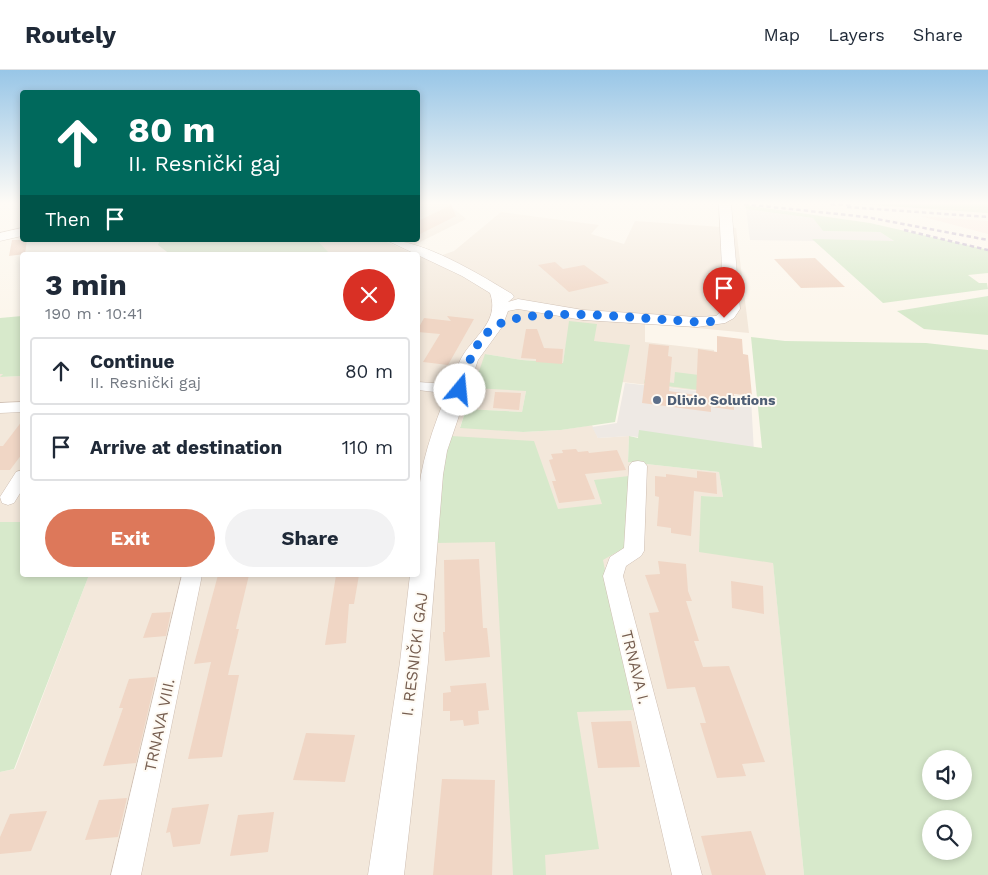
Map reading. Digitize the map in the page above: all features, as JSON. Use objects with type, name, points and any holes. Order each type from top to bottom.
[{"type":"street","points":[[397,242],[419,252]]},
{"type":"street","name":"I. RESNIČKI GAJ","points":[[386,875],[414,662],[432,475],[437,451],[470,360],[477,346],[499,316],[524,312],[698,322],[720,320],[729,315],[732,309],[727,242]]},
{"type":"street","points":[[420,252],[467,273],[496,290],[524,312]]},
{"type":"street","points":[[496,290],[501,299],[499,316]]},
{"type":"street","points":[[420,386],[460,390]]},
{"type":"street","points":[[0,408],[20,407]]},
{"type":"street","name":"TRNAVA I.","points":[[638,466],[634,551],[617,562],[613,576],[688,875]]},
{"type":"street","points":[[8,499],[20,479]]},
{"type":"street","name":"TRNAVA VIII.","points":[[126,875],[192,577]]},
{"type":"shaded area","points":[[319,242],[387,242],[409,252],[328,252]]},
{"type":"shaded area","points":[[407,242],[420,242],[414,245]]},
{"type":"shaded area","points":[[465,242],[616,242],[624,244],[625,242],[738,242],[749,333],[645,323],[645,342],[714,350],[717,393],[622,382],[627,358],[591,353],[570,321],[563,363],[522,360],[485,354],[526,391],[522,412],[466,409],[460,427],[523,432],[561,430],[592,425],[598,438],[629,436],[628,462],[719,472],[723,497],[701,496],[773,562],[804,875],[0,875],[0,772],[15,769],[88,577],[420,577],[420,257],[428,260],[454,251]]},
{"type":"shaded area","points":[[0,374],[3,374],[1,377],[20,376],[20,522],[0,522]]},
{"type":"shaded area","points":[[625,383],[751,397],[754,453],[630,436],[598,438],[592,427],[617,423]]},
{"type":"green space","points":[[159,242],[319,242],[328,252],[167,252],[158,245]]},
{"type":"green space","points":[[815,242],[951,242],[988,250],[988,273],[968,275],[979,283],[987,283],[988,289],[883,303]]},
{"type":"green space","points":[[988,296],[988,335],[924,329],[897,311]]},
{"type":"green space","points":[[20,316],[20,376],[0,377],[3,374],[0,374],[0,318]]},
{"type":"green space","points":[[569,321],[597,324],[594,341],[630,345],[615,422],[561,430],[523,432],[460,428],[466,409],[522,412],[526,391],[473,388],[485,354],[522,360],[563,363]]},
{"type":"green space","points":[[751,337],[785,341],[926,343],[988,350],[988,875],[804,875],[773,563],[699,552],[701,496],[723,497],[719,472],[628,462],[629,436],[638,438],[639,430],[762,448]]},
{"type":"green space","points":[[675,372],[715,377],[714,392],[644,383],[645,379],[674,383]]},
{"type":"green space","points":[[451,436],[534,441],[558,509],[602,504],[594,480],[629,476],[626,547],[603,560],[633,710],[577,712],[599,849],[545,855],[546,875],[513,875],[495,542],[435,543],[442,468]]},
{"type":"green space","points":[[0,522],[20,522],[20,577],[88,577],[14,769],[0,772]]},
{"type":"building","points":[[12,242],[27,242],[25,252],[9,256]]},
{"type":"building","points":[[815,258],[845,287],[801,288],[774,259]]},
{"type":"building","points":[[555,262],[563,269],[584,265],[609,283],[569,292],[538,265]]},
{"type":"building","points":[[447,316],[474,319],[448,365],[423,362],[440,334],[420,332],[420,325],[424,318],[451,321]]},
{"type":"building","points":[[526,329],[537,329],[544,348],[563,349],[562,364],[536,362],[536,359],[521,358]]},
{"type":"building","points":[[717,336],[742,339],[743,354],[748,355],[752,396],[734,394],[734,410],[711,407],[711,412],[642,403],[649,344],[669,346],[668,356],[672,357],[669,391],[696,395],[698,349],[717,352]]},
{"type":"building","points":[[495,392],[521,393],[519,410],[493,408]]},
{"type":"building","points":[[20,424],[20,457],[10,470],[0,470],[0,446],[3,446]]},
{"type":"building","points":[[576,449],[578,452],[588,451],[589,453],[617,450],[626,470],[585,474],[595,499],[559,503],[552,481],[556,481],[549,460],[553,459],[551,454],[563,453],[562,450]]},
{"type":"building","points":[[697,471],[716,473],[717,494],[694,491],[691,536],[671,533],[671,528],[657,526],[659,497],[655,496],[655,476],[666,477],[666,474],[697,478]]},
{"type":"building","points":[[479,559],[483,628],[487,628],[490,657],[445,661],[443,632],[445,632],[444,560]]},
{"type":"building","points":[[658,561],[686,564],[688,591],[692,601],[686,601],[699,641],[694,641],[703,667],[729,666],[765,762],[742,764],[746,776],[717,778],[700,723],[706,723],[695,687],[667,689],[649,613],[659,612],[645,575],[660,574]]},
{"type":"building","points":[[217,577],[249,577],[236,629],[239,629],[228,675],[239,675],[222,757],[188,759],[211,662],[194,664]]},
{"type":"building","points":[[336,577],[359,577],[354,604],[349,604],[346,643],[325,645]]},
{"type":"building","points":[[731,581],[763,586],[764,614],[732,608]]},
{"type":"building","points":[[171,612],[166,636],[143,638],[152,613]]},
{"type":"building","points":[[156,677],[136,763],[103,766],[123,708],[119,708],[129,679]]},
{"type":"building","points":[[486,683],[489,710],[478,711],[479,724],[464,726],[463,720],[450,721],[450,711],[443,711],[443,693],[451,692],[450,686]]},
{"type":"building","points":[[631,721],[640,767],[598,768],[591,722]]},
{"type":"building","points":[[306,733],[355,735],[345,782],[293,780]]},
{"type":"building","points":[[442,779],[495,780],[492,875],[433,875]]},
{"type":"building","points":[[127,798],[118,837],[85,840],[99,800]]},
{"type":"building","points":[[209,804],[200,844],[173,847],[170,832],[166,833],[172,808]]},
{"type":"building","points":[[47,811],[31,851],[0,854],[0,837],[10,814]]},
{"type":"building","points":[[274,812],[268,852],[230,856],[238,815]]},
{"type":"building","points":[[751,831],[766,875],[712,875],[701,836]]},
{"type":"railway","points":[[953,242],[988,250]]},
{"type":"place","name":"Dlivio Solutions","points":[[657,400]]},
{"type":"route","points":[[460,390],[477,346],[494,327],[510,321],[527,317],[552,315],[698,322],[724,318]]}]
